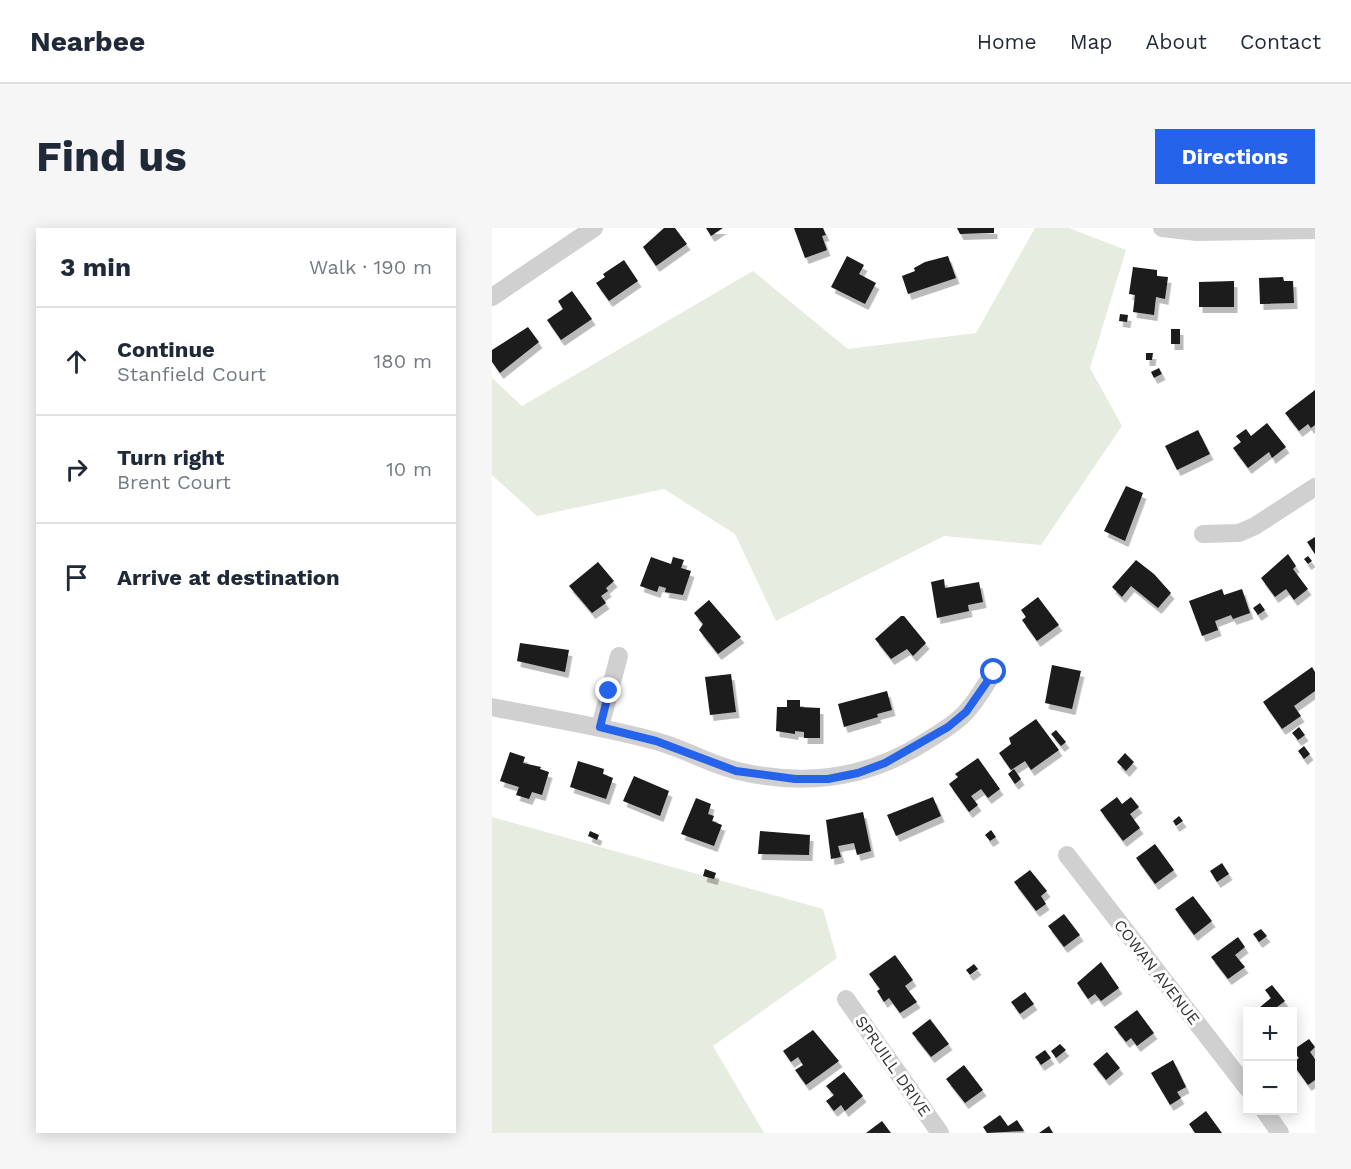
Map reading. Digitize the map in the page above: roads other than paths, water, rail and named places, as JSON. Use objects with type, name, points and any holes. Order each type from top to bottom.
[{"type":"street","points":[[492,297],[594,228]]},
{"type":"street","points":[[1162,228],[1197,232],[1315,230]]},
{"type":"street","points":[[1203,534],[1239,533],[1255,526],[1315,487]]},
{"type":"street","points":[[600,727],[619,656]]},
{"type":"street","points":[[492,707],[600,727],[656,741],[736,771],[786,778],[828,779],[858,773],[885,763],[948,727],[966,712],[994,672]]},
{"type":"street","name":"COWAN AVENUE","points":[[1067,855],[1243,1083]]},
{"type":"street","name":"SPRUILL DRIVE","points":[[846,999],[940,1133]]},
{"type":"street","points":[[1267,1115],[1280,1133]]}]
